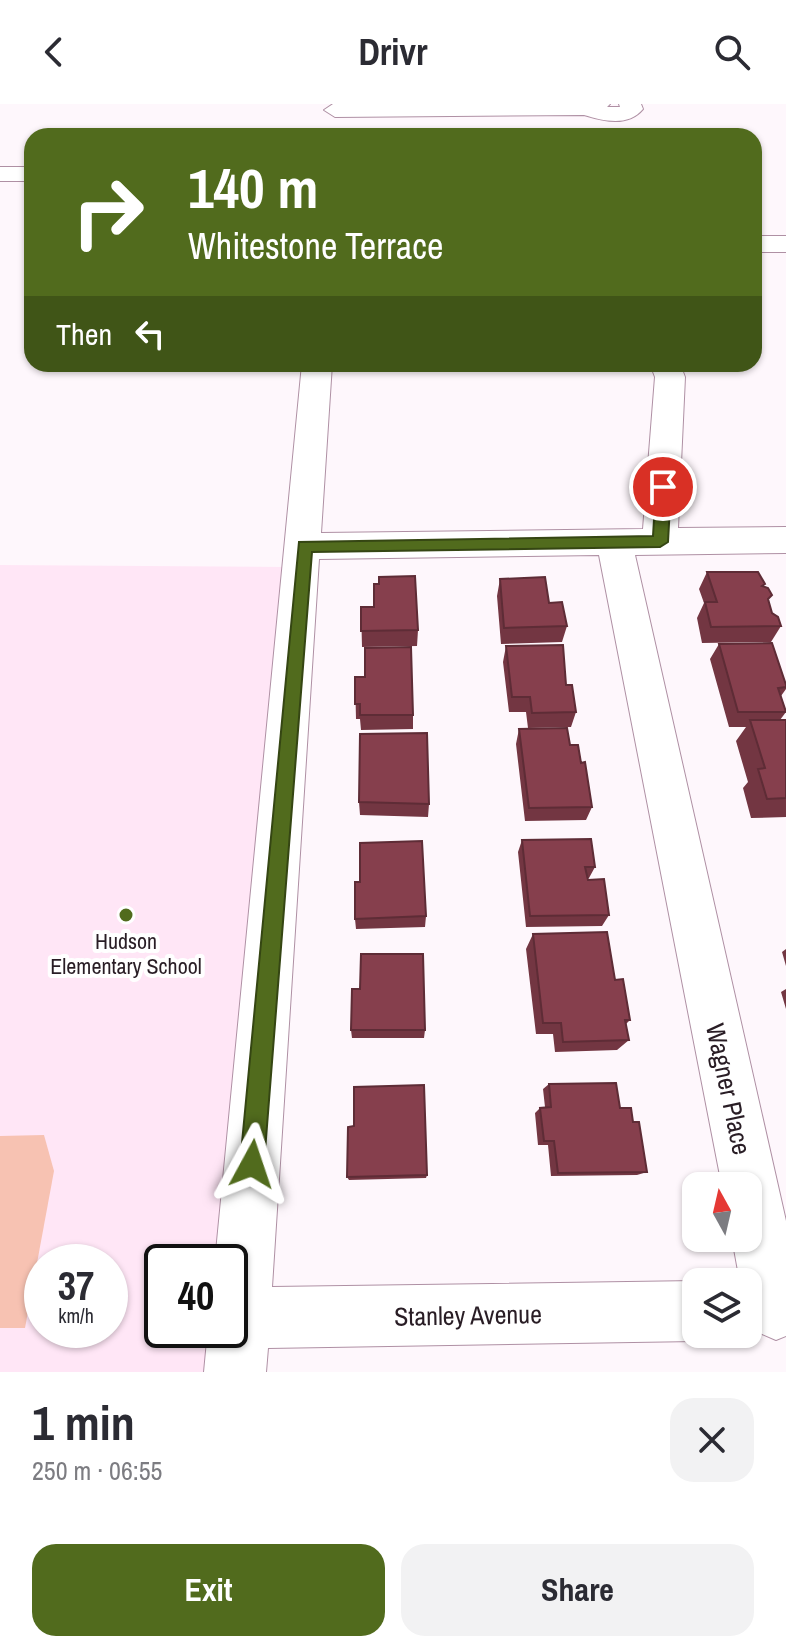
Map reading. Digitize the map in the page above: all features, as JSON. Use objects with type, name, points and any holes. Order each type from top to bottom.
[{"type":"street","points":[[334,128],[335,107],[592,106],[614,115],[627,114],[632,109],[630,104]]},
{"type":"street","points":[[0,174],[24,174]]},
{"type":"street","points":[[762,244],[786,244]]},
{"type":"street","points":[[246,1244],[305,546],[316,372]]},
{"type":"street","points":[[660,542],[668,372]]},
{"type":"street","points":[[305,546],[786,540]]},
{"type":"street","name":"Wagner Place","points":[[614,543],[675,820],[770,1310]]},
{"type":"street","name":"Stanley Avenue","points":[[248,1344],[682,1312]]},
{"type":"shaded area","name":"Hudson Elementary School","points":[[0,565],[285,567],[223,1244],[144,1244],[144,1348],[213,1348],[211,1372],[0,1372]]},
{"type":"shaded area","points":[[44,1135],[54,1171],[41,1244],[24,1244],[24,1328],[0,1328],[0,1136]]},
{"type":"building","points":[[707,572],[758,572],[765,584],[762,586],[768,588],[772,595],[768,599],[772,613],[778,617],[781,626],[711,627],[705,602],[717,602]]},
{"type":"building","points":[[415,576],[418,630],[361,631],[361,607],[374,607],[374,584],[379,584],[379,577]]},
{"type":"building","points":[[545,577],[549,603],[562,602],[567,626],[504,628],[500,579]]},
{"type":"building","points":[[772,643],[786,685],[778,688],[786,712],[738,712],[719,644]]},
{"type":"building","points":[[563,645],[566,685],[572,685],[576,712],[532,713],[530,697],[512,697],[506,646]]},
{"type":"building","points":[[411,647],[413,715],[360,715],[360,704],[355,704],[355,677],[365,677],[365,648]]},
{"type":"building","points":[[750,720],[786,720],[786,798],[767,799],[758,769],[765,768]]},
{"type":"building","points":[[567,728],[570,745],[578,745],[581,763],[585,762],[592,807],[529,808],[519,729]]},
{"type":"building","points":[[427,733],[429,804],[359,802],[360,734]]},
{"type":"building","points":[[591,839],[595,867],[585,867],[588,880],[604,879],[609,915],[530,916],[522,840]]},
{"type":"building","points":[[422,841],[426,916],[355,919],[355,882],[360,882],[360,843]]},
{"type":"building","points":[[607,932],[615,980],[623,979],[630,1020],[625,1020],[629,1040],[563,1042],[561,1023],[543,1023],[533,934]]},
{"type":"building","points":[[361,954],[423,954],[425,1030],[351,1030],[352,989],[360,989]]},
{"type":"building","points":[[616,1083],[620,1108],[631,1108],[633,1122],[639,1122],[647,1172],[558,1173],[554,1141],[544,1141],[540,1108],[551,1107],[549,1084]]},
{"type":"building","points":[[424,1085],[427,1175],[347,1177],[348,1127],[354,1126],[354,1087]]},
{"type":"place","name":"Hudson Elementary School","points":[[126,915]]},
{"type":"route","points":[[252,1164],[305,546],[660,542],[663,487]]}]
